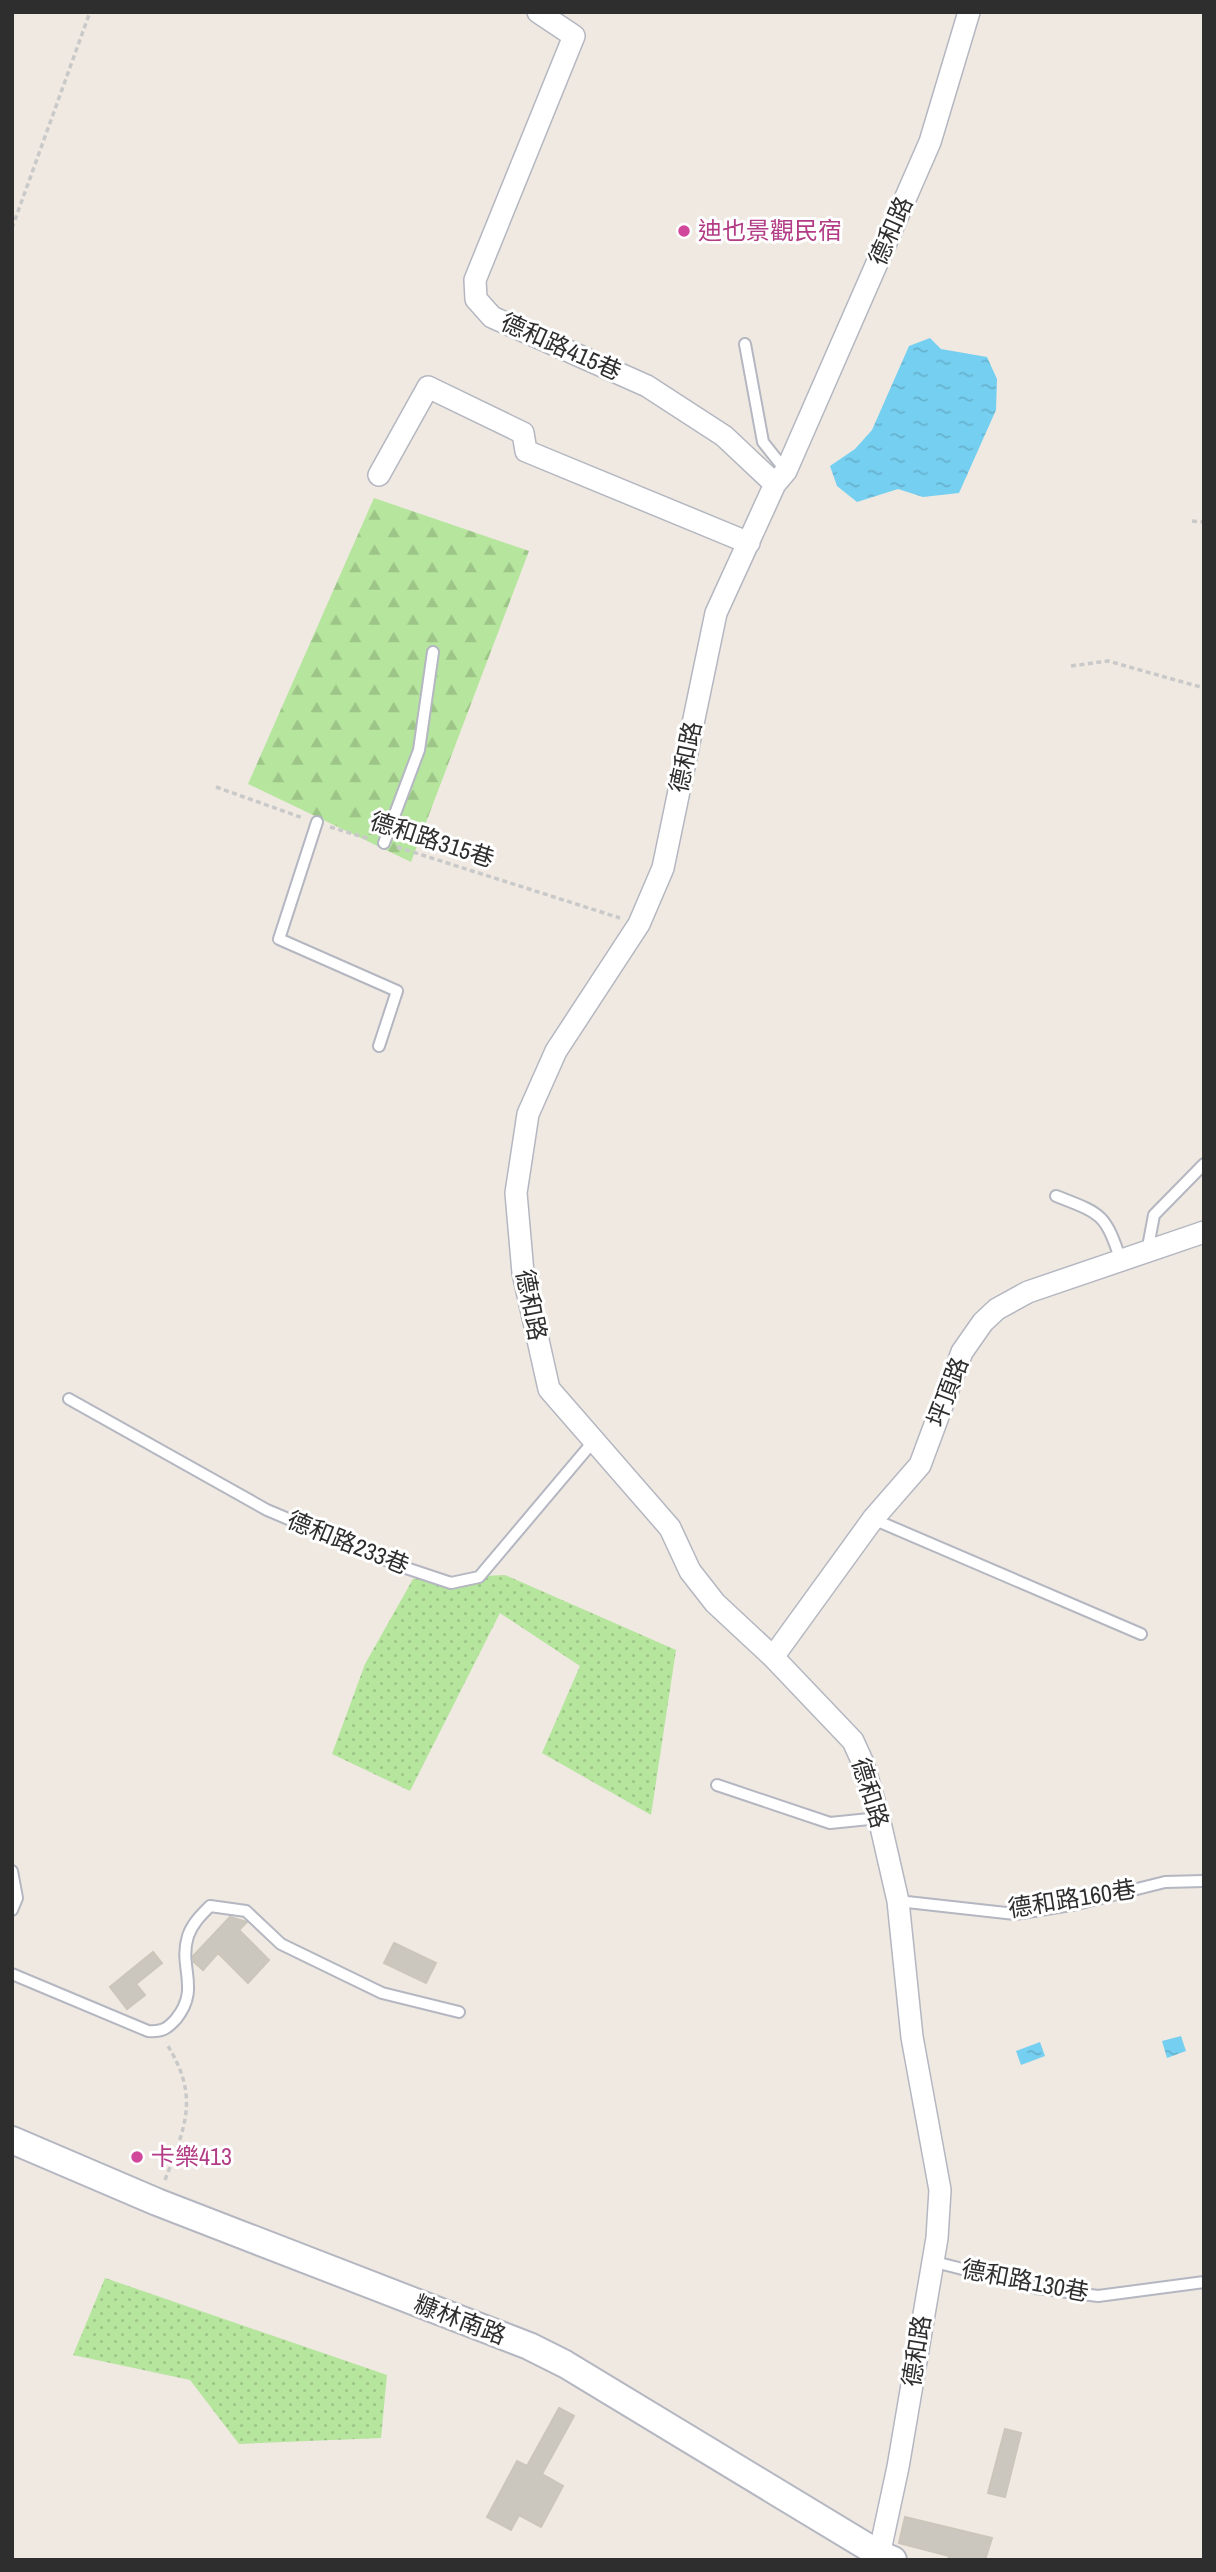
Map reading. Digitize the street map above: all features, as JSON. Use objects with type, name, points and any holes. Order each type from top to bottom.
[{"type":"street","name":"德和路415巷","points":[[538,12],[574,36],[475,280],[476,299],[492,317],[647,386],[724,436],[780,477]]},
{"type":"street","name":"德和路","points":[[884,2558],[930,2261],[937,2238],[940,2190],[912,2037],[898,1900],[879,1818],[863,1763],[853,1741],[774,1657],[715,1603],[690,1571],[670,1528],[592,1443],[549,1389],[523,1273],[516,1193],[528,1114],[556,1051],[639,924],[663,868],[716,613],[930,142],[969,12]]},
{"type":"street","points":[[379,475],[428,387],[523,433],[527,450],[749,542]]},
{"type":"street","name":"坪頂路","points":[[774,1657],[873,1519],[920,1465],[962,1352],[983,1322],[997,1309],[1028,1292],[1204,1232]]},
{"type":"street","name":"糠林南路","points":[[12,2140],[157,2202],[529,2346],[565,2364],[884,2558]]},
{"type":"lane","points":[[745,344],[763,442],[780,477]]},
{"type":"lane","points":[[384,843],[419,750],[433,652]]},
{"type":"lane","points":[[317,822],[279,939],[397,991],[379,1046]]},
{"type":"lane","points":[[1147,1252],[1154,1214],[1204,1164]]},
{"type":"lane","points":[[1056,1196],[1099,1213],[1111,1229],[1121,1261]]},
{"type":"lane","name":"德和路233巷","points":[[69,1399],[267,1510],[400,1566],[451,1583],[479,1577],[592,1443]]},
{"type":"lane","points":[[873,1519],[1141,1633]]},
{"type":"lane","points":[[716,1785],[830,1823],[879,1818]]},
{"type":"lane","points":[[12,1871],[17,1898],[12,1910]]},
{"type":"lane","name":"德和路160巷","points":[[898,1900],[1015,1914],[1077,1903],[1165,1882],[1204,1881]]},
{"type":"lane","points":[[12,1974],[148,2031],[159,2032],[168,2028],[183,2010],[190,1994],[187,1938],[195,1922],[210,1906],[246,1910],[281,1944],[382,1993],[459,2012]]},
{"type":"lane","name":"德和路130巷","points":[[930,2261],[1037,2288],[1098,2296],[1204,2282]]},
{"type":"path","points":[[12,228],[90,12]]},
{"type":"path","points":[[1192,521],[1204,522]]},
{"type":"path","points":[[1071,666],[1108,662],[1204,688]]},
{"type":"path","name":"德和路315巷","points":[[216,787],[317,822],[639,924]]},
{"type":"path","points":[[157,2202],[181,2138],[189,2098],[179,2063],[159,2032]]},
{"type":"green space","points":[[374,498],[529,551],[411,862],[248,784]]},
{"type":"green space","points":[[505,1575],[676,1650],[651,1815],[542,1753],[580,1666],[500,1613],[410,1791],[332,1754],[365,1664],[413,1579]]},
{"type":"green space","points":[[105,2278],[387,2375],[381,2438],[239,2444],[190,2380],[73,2355]]},
{"type":"water","points":[[930,338],[941,349],[987,357],[997,379],[996,410],[959,493],[923,497],[898,489],[857,502],[837,486],[830,466],[855,449],[872,430],[909,346]]},
{"type":"water","points":[[1181,2036],[1186,2051],[1167,2058],[1162,2041]]},
{"type":"water","points":[[1040,2042],[1045,2056],[1021,2065],[1016,2051]]},
{"type":"building","points":[[230,1917],[247,1922],[239,1930],[269,1960],[248,1983],[218,1953],[203,1970],[194,1962],[193,1956]]},
{"type":"building","points":[[394,1943],[436,1963],[426,1983],[384,1963]]},
{"type":"building","points":[[153,1952],[162,1963],[136,1984],[145,1995],[127,2009],[110,1987]]},
{"type":"building","points":[[559,2408],[574,2416],[542,2474],[563,2486],[541,2527],[519,2515],[511,2530],[487,2517],[517,2461],[527,2466]]},
{"type":"building","points":[[1005,2429],[1021,2433],[1005,2497],[988,2493]]},
{"type":"building","points":[[905,2517],[992,2538],[985,2560],[948,2560],[949,2556],[899,2543]]},
{"type":"place","name":"迪也景觀民宿","points":[[684,231]]},
{"type":"place","name":"卡樂413","points":[[137,2157]]}]
